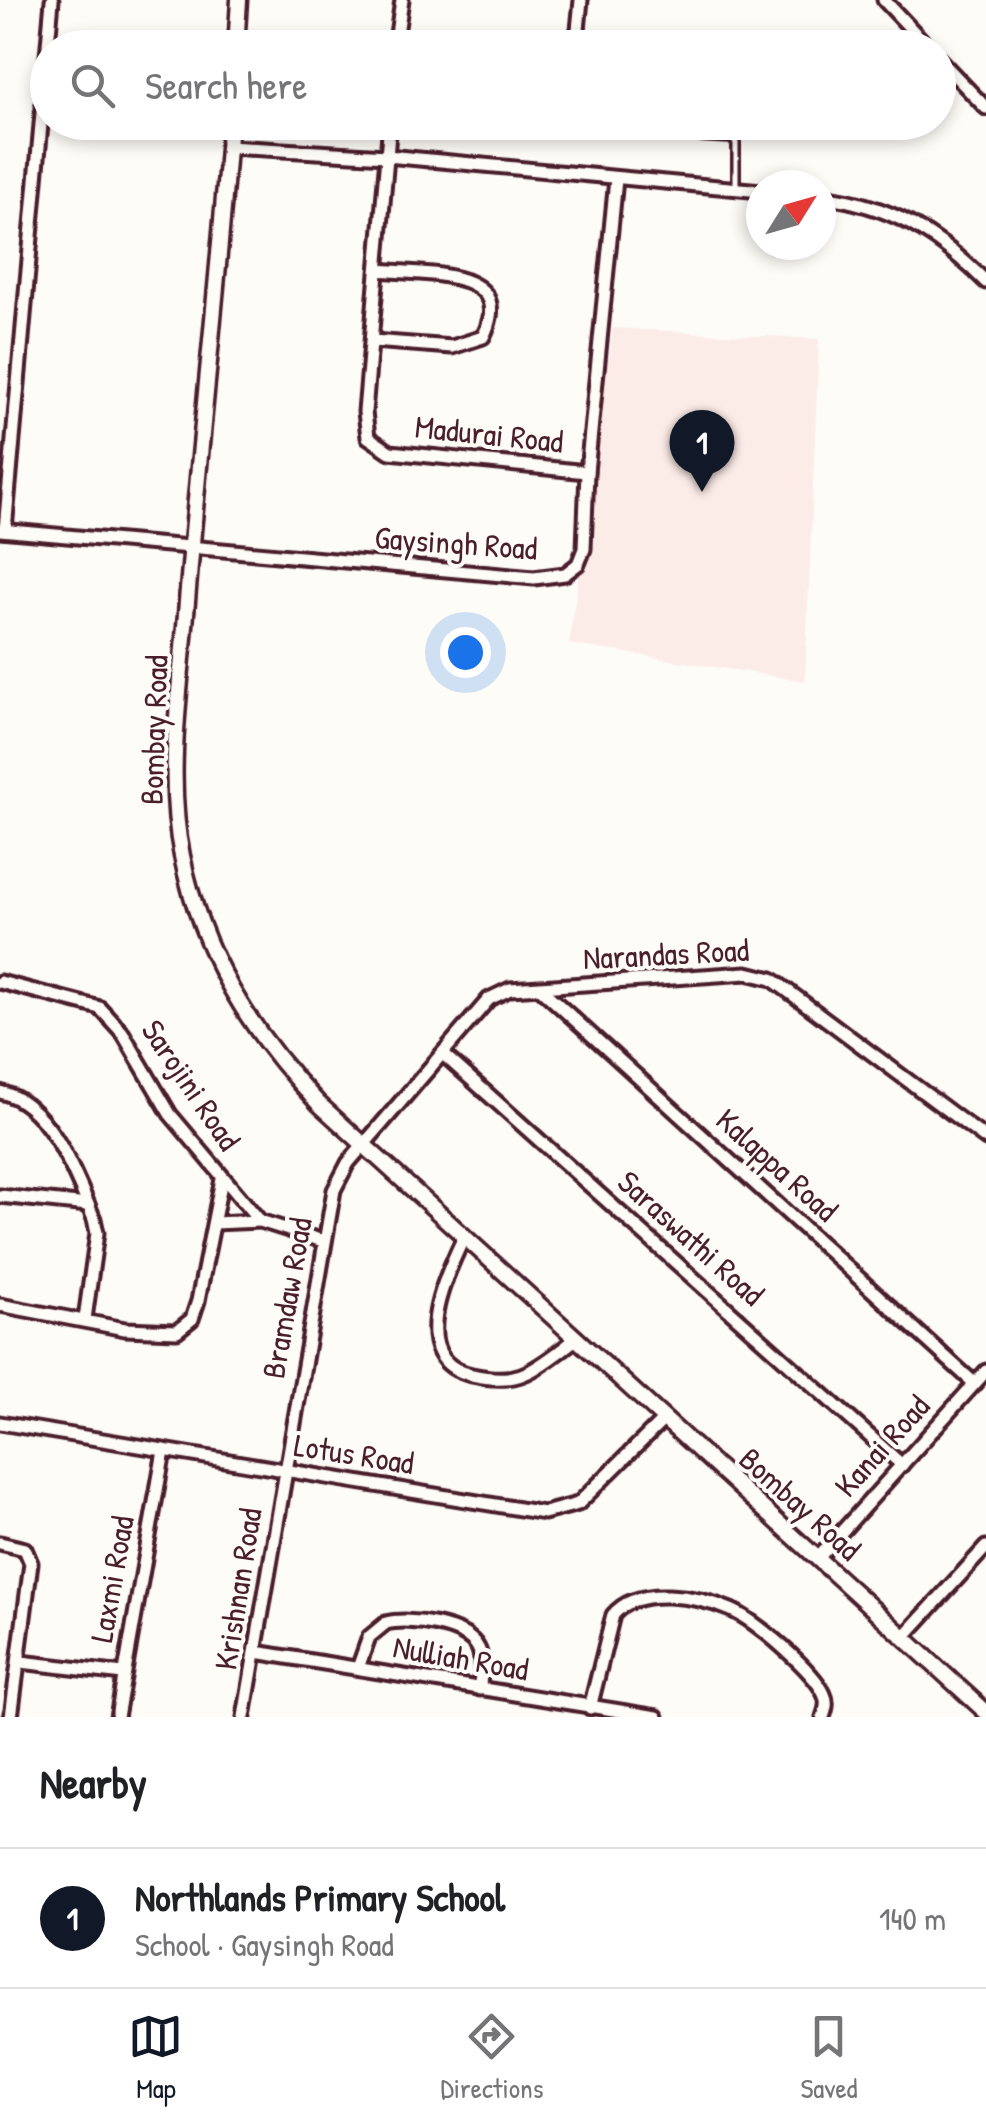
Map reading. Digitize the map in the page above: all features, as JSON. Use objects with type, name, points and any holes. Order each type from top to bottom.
[{"type":"street","points":[[49,30],[52,0]]},
{"type":"street","points":[[238,30],[240,0]]},
{"type":"street","points":[[397,30],[402,0]]},
{"type":"street","points":[[578,30],[582,0]]},
{"type":"street","points":[[888,1],[913,30]]},
{"type":"street","points":[[956,76],[985,104]]},
{"type":"street","points":[[2,530],[39,140]]},
{"type":"street","name":"Bombay Road","points":[[229,140],[191,549],[177,804],[192,896],[203,933],[248,1022],[318,1104],[986,1712]]},
{"type":"street","name":"Madurai Road","points":[[389,140],[365,425],[368,437],[379,448],[587,472]]},
{"type":"street","points":[[228,147],[388,156],[746,190]]},
{"type":"street","name":"Gaysingh Road","points":[[2,530],[554,577],[571,570],[584,549],[587,472],[616,178]]},
{"type":"street","points":[[836,199],[899,215],[956,252],[986,282]]},
{"type":"street","points":[[372,342],[466,346],[483,338],[492,306],[489,296],[474,283],[378,270]]},
{"type":"street","name":"Narandas Road","points":[[364,1144],[498,992],[747,972],[772,979],[986,1139]]},
{"type":"street","name":"Sarojini Road","points":[[0,982],[89,1003],[108,1015],[170,1114],[260,1221]]},
{"type":"street","name":"Kalappa Road","points":[[542,988],[974,1383]]},
{"type":"street","name":"Saraswathi Road","points":[[443,1054],[902,1465]]},
{"type":"street","points":[[0,1092],[21,1098],[38,1115],[88,1205],[97,1233],[85,1318]]},
{"type":"street","name":"Bramdaw Road","points":[[286,1470],[323,1241],[340,1175],[364,1144]]},
{"type":"street","points":[[0,1306],[154,1333],[185,1326],[198,1301],[222,1179]]},
{"type":"street","points":[[0,1196],[88,1205]]},
{"type":"street","points":[[214,1223],[260,1221],[323,1241]]},
{"type":"street","points":[[464,1237],[450,1266],[434,1326],[437,1349],[450,1366],[479,1376],[511,1378],[542,1364],[577,1338]]},
{"type":"street","name":"Kanai Road","points":[[820,1557],[986,1371]]},
{"type":"street","name":"Lotus Road","points":[[0,1423],[544,1513],[578,1504],[664,1419]]},
{"type":"street","name":"Laxmi Road","points":[[117,1717],[164,1451]]},
{"type":"street","name":"Krishnan Road","points":[[244,1717],[286,1470]]},
{"type":"street","points":[[0,1542],[25,1548],[31,1563],[11,1717]]},
{"type":"street","points":[[904,1637],[986,1547]]},
{"type":"street","points":[[590,1708],[613,1615],[620,1606],[644,1595],[716,1605],[746,1618],[822,1690],[827,1706],[824,1717]]},
{"type":"street","points":[[358,1668],[370,1638],[386,1623],[448,1628],[477,1645],[480,1689]]},
{"type":"street","name":"Nulliah Road","points":[[256,1652],[657,1717]]},
{"type":"street","points":[[21,1662],[122,1674]]},
{"type":"lane","points":[[733,140],[736,189]]},
{"type":"shaded area","points":[[613,328],[819,339],[805,681],[569,644]]},
{"type":"place","name":"Northlands Primary School","points":[[702,492]]}]
